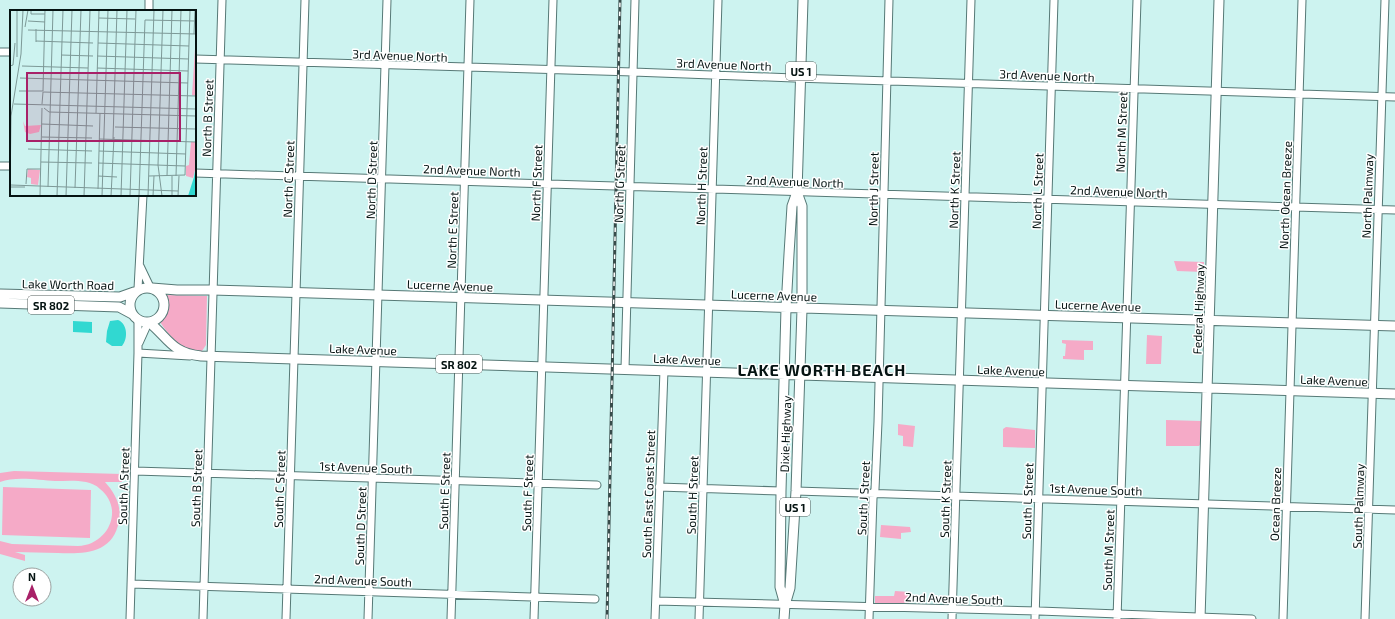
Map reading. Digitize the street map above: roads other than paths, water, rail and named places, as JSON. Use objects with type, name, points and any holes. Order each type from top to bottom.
[{"type":"main road","name":"Dixie Highway","points":[[785,605],[780,587],[780,491],[786,308],[792,206],[797,192],[803,0]]},
{"type":"main road","name":"Federal Highway","points":[[1200,618],[1219,0]]},
{"type":"main road","name":"Dixie Highway","points":[[784,619],[785,605],[790,588],[796,491],[802,309],[802,206],[797,192]]},
{"type":"main road","name":"Lucerne Avenue","points":[[151,288],[177,290],[296,292],[802,309],[882,310],[1395,326]]},
{"type":"main road","name":"SR 802","points":[[136,291],[151,288]]},
{"type":"main road","points":[[149,323],[160,316],[164,307],[164,301],[161,296],[157,291],[151,288]]},
{"type":"main road","points":[[135,317],[129,302],[136,291]]},
{"type":"main road","name":"Lake Worth Road","points":[[3,295],[120,297],[136,291]]},
{"type":"main road","name":"Lake Worth Road","points":[[0,303],[118,307],[135,317]]},
{"type":"main road","name":"SR 802","points":[[135,317],[149,323]]},
{"type":"main road","name":"Lake Avenue","points":[[149,323],[172,346],[179,350],[194,356],[211,357],[1395,394]]},
{"type":"street","points":[[149,10],[150,0]]},
{"type":"street","name":"North B Street","points":[[211,357],[222,0]]},
{"type":"street","name":"North C Street","points":[[294,359],[305,0]]},
{"type":"street","name":"North D Street","points":[[376,361],[387,0]]},
{"type":"street","name":"North E Street","points":[[459,364],[470,0]]},
{"type":"street","name":"North F Street","points":[[542,367],[553,0]]},
{"type":"street","name":"North G Street","points":[[625,369],[636,0]]},
{"type":"street","name":"North H Street","points":[[706,372],[718,0]]},
{"type":"street","name":"North J Street","points":[[880,378],[889,0]]},
{"type":"street","name":"North K Street","points":[[960,380],[971,0]]},
{"type":"street","name":"North L Street","points":[[1042,383],[1054,0]]},
{"type":"street","name":"North M Street","points":[[1125,385],[1137,0]]},
{"type":"street","name":"North Ocean Breeze","points":[[1290,390],[1302,0]]},
{"type":"street","name":"North Palmway","points":[[1372,393],[1384,0]]},
{"type":"street","name":"3rd Avenue North","points":[[196,59],[1395,97]]},
{"type":"street","name":"2nd Avenue North","points":[[196,173],[1395,210]]},
{"type":"street","points":[[136,291],[140,266],[143,196]]},
{"type":"street","points":[[140,266],[151,288]]},
{"type":"street","name":"South A Street","points":[[130,619],[138,353],[135,317]]},
{"type":"street","points":[[138,345],[149,323]]},
{"type":"street","name":"Lake Avenue","points":[[138,353],[194,356]]},
{"type":"street","name":"South B Street","points":[[203,619],[211,357]]},
{"type":"street","name":"South C Street","points":[[286,619],[294,359]]},
{"type":"street","name":"South D Street","points":[[368,619],[376,361]]},
{"type":"street","name":"South E Street","points":[[451,619],[459,364]]},
{"type":"street","name":"South F Street","points":[[534,619],[542,367]]},
{"type":"street","name":"South East Coast Street","points":[[655,619],[664,370]]},
{"type":"street","name":"South H Street","points":[[699,619],[706,372]]},
{"type":"street","name":"South J Street","points":[[869,619],[880,378]]},
{"type":"street","name":"South K Street","points":[[952,619],[960,380]]},
{"type":"street","name":"South L Street","points":[[1035,615],[1042,383]]},
{"type":"street","name":"South M Street","points":[[1117,616],[1125,385]]},
{"type":"street","name":"Ocean Breeze","points":[[1283,619],[1290,390]]},
{"type":"street","name":"South Palmway","points":[[1365,619],[1372,393]]},
{"type":"street","name":"1st Avenue South","points":[[135,471],[597,485]]},
{"type":"street","points":[[659,487],[780,491]]},
{"type":"street","name":"1st Avenue South","points":[[796,491],[1395,510]]},
{"type":"street","name":"2nd Avenue South","points":[[131,584],[595,599]]},
{"type":"street","name":"2nd Avenue South","points":[[656,600],[952,609],[1035,615],[1252,619]]},
{"type":"water","points":[[118,320],[124,325],[126,336],[122,346],[112,346],[106,342],[107,331],[110,321]]},
{"type":"water","points":[[73,321],[92,322],[92,333],[73,332]]},
{"type":"railway","points":[[607,619],[620,0]]},
{"type":"district","name":"LAKE WORTH BEACH","points":[[822,369]]}]
